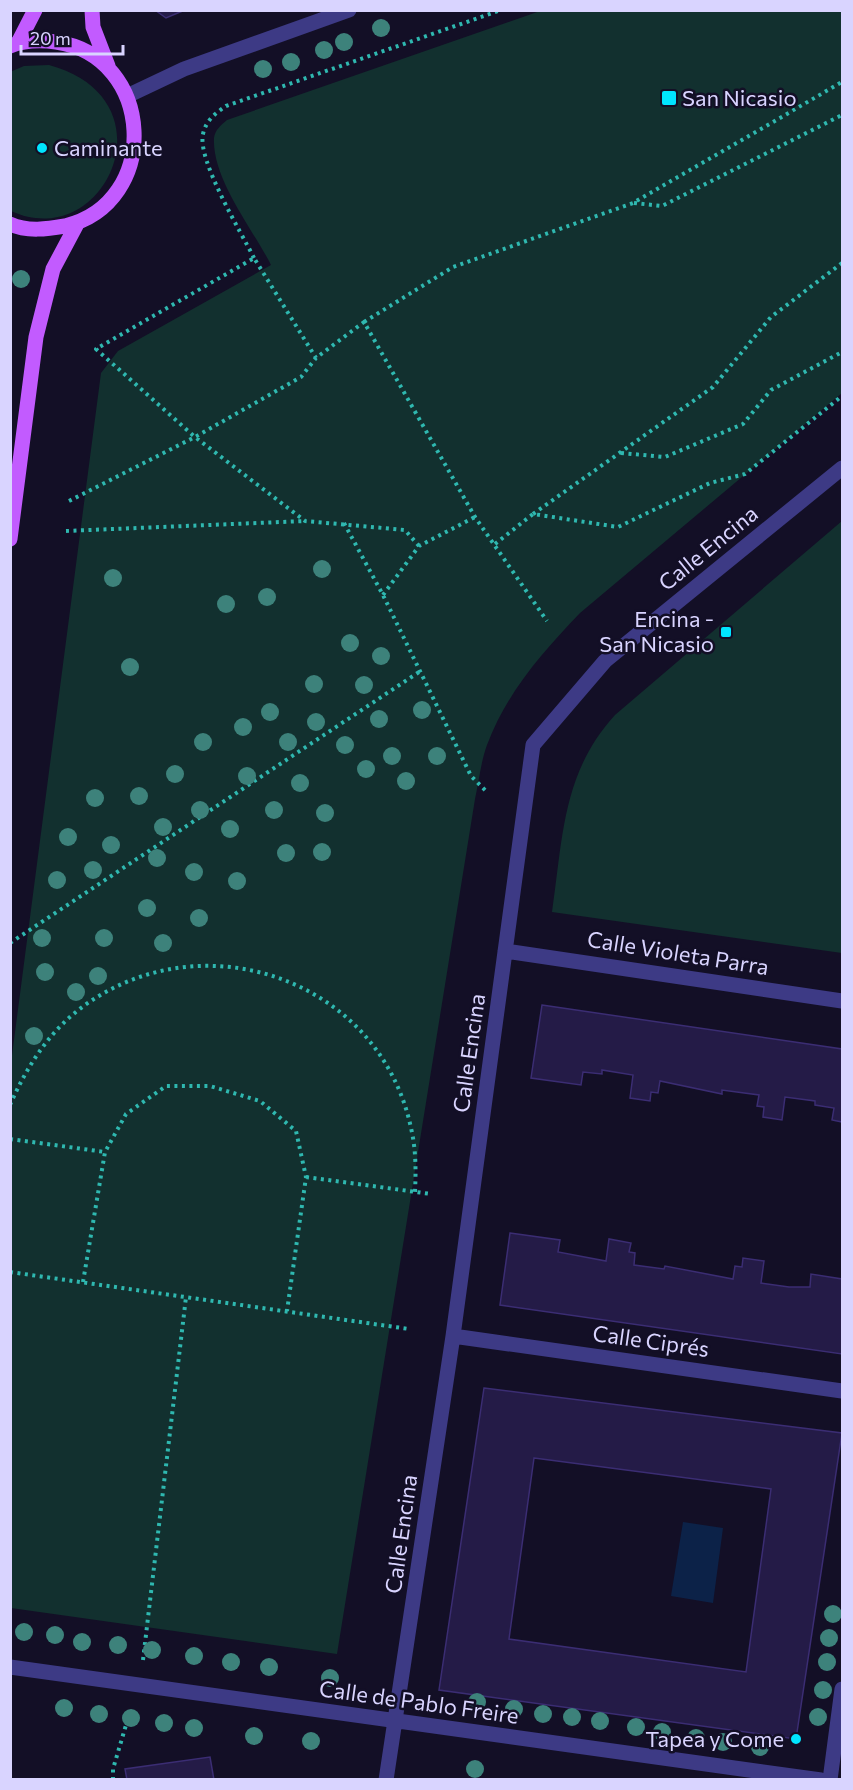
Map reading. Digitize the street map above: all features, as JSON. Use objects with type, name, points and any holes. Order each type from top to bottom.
[{"type":"main road","points":[[14,45],[35,10]]},
{"type":"main road","points":[[10,224],[47,230],[78,222],[104,206],[123,183],[134,155],[135,125],[127,96],[109,69],[93,27],[92,10]]},
{"type":"main road","points":[[14,45],[42,40],[67,44],[90,53],[109,69]]},
{"type":"main road","points":[[10,539],[36,337],[53,269],[78,222]]},
{"type":"street","points":[[127,96],[184,69],[349,10]]},
{"type":"street","name":"Calle Encina","points":[[386,1779],[453,1336],[533,745],[605,661],[843,468]]},
{"type":"street","name":"Calle Violeta Parra","points":[[506,951],[843,1001]]},
{"type":"street","name":"Calle Ciprés","points":[[453,1336],[843,1391]]},
{"type":"street","name":"Calle de Pablo Freire","points":[[10,1667],[821,1779]]},
{"type":"street","points":[[830,1779],[843,1689]]},
{"type":"path","points":[[316,358],[254,258],[206,163],[202,134],[211,117],[226,106],[501,10]]},
{"type":"path","points":[[69,501],[195,437],[301,377],[316,358],[364,322],[453,267],[633,203],[843,82]]},
{"type":"path","points":[[633,203],[662,206],[843,115]]},
{"type":"path","points":[[254,258],[96,349],[195,437],[305,521]]},
{"type":"path","points":[[495,544],[533,514],[713,387],[771,317],[843,263]]},
{"type":"path","points":[[364,322],[475,517],[547,621]]},
{"type":"path","points":[[620,453],[664,458],[743,424],[771,390],[843,352]]},
{"type":"path","points":[[533,514],[618,527],[710,483],[745,474],[843,396]]},
{"type":"path","points":[[383,595],[419,546],[475,517]]},
{"type":"path","points":[[66,531],[305,521],[405,530],[419,546]]},
{"type":"path","points":[[344,523],[383,595],[471,776],[487,792]]},
{"type":"path","points":[[10,943],[419,672]]},
{"type":"path","points":[[10,1105],[23,1077],[53,1034],[84,1006],[110,989],[139,976],[180,967],[232,966],[263,972],[294,983],[322,998],[347,1018],[369,1041],[388,1068],[402,1097],[411,1128],[416,1160],[415,1192]]},
{"type":"path","points":[[82,1282],[105,1152],[126,1114],[166,1086],[210,1086],[260,1101],[296,1131],[306,1177],[287,1311]]},
{"type":"path","points":[[10,1139],[105,1152]]},
{"type":"path","points":[[306,1177],[431,1194]]},
{"type":"path","points":[[10,1272],[409,1329]]},
{"type":"path","points":[[146,1641],[186,1297]]},
{"type":"green space","points":[[543,10],[842,11],[842,393],[580,613],[539,658],[515,690],[487,745],[475,799],[337,1654],[11,1608],[11,1063],[101,373],[118,351],[271,265],[226,187],[215,154],[214,138],[217,130],[227,120]]},
{"type":"green space","points":[[49,65],[87,83],[109,108],[117,137],[113,167],[98,193],[74,211],[45,218],[11,211],[10,72],[24,66]]},
{"type":"green space","points":[[842,521],[842,953],[552,912],[568,808],[584,760],[598,737],[615,715]]},
{"type":"water","points":[[683,1522],[723,1528],[713,1603],[671,1596]]},
{"type":"building","points":[[155,10],[185,10],[166,18]]},
{"type":"building","points":[[542,1005],[842,1049],[842,1122],[832,1120],[834,1108],[815,1105],[815,1101],[785,1097],[782,1120],[763,1117],[764,1107],[757,1106],[759,1095],[722,1090],[722,1094],[660,1081],[658,1093],[651,1092],[650,1101],[630,1098],[633,1075],[602,1070],[602,1074],[583,1072],[581,1085],[531,1078]]},
{"type":"building","points":[[510,1233],[560,1240],[558,1252],[606,1261],[609,1239],[631,1243],[629,1252],[635,1253],[634,1265],[664,1269],[665,1266],[733,1279],[735,1266],[742,1267],[743,1258],[764,1261],[761,1283],[789,1287],[810,1287],[811,1274],[842,1279],[842,1354],[500,1305]]},
{"type":"building","points":[[484,1388],[842,1433],[796,1739],[439,1690]],"holes":[[[534,1458],[771,1489],[746,1672],[509,1639]]]},
{"type":"building","points":[[210,1757],[214,1780],[127,1780],[125,1769]]},
{"type":"place","name":"San Nicasio","points":[[669,98]]},
{"type":"place","name":"Caminante","points":[[42,148]]},
{"type":"place","name":"Encina - San Nicasio","points":[[726,632]]},
{"type":"place","name":"Tapea y Come","points":[[796,1739]]}]
